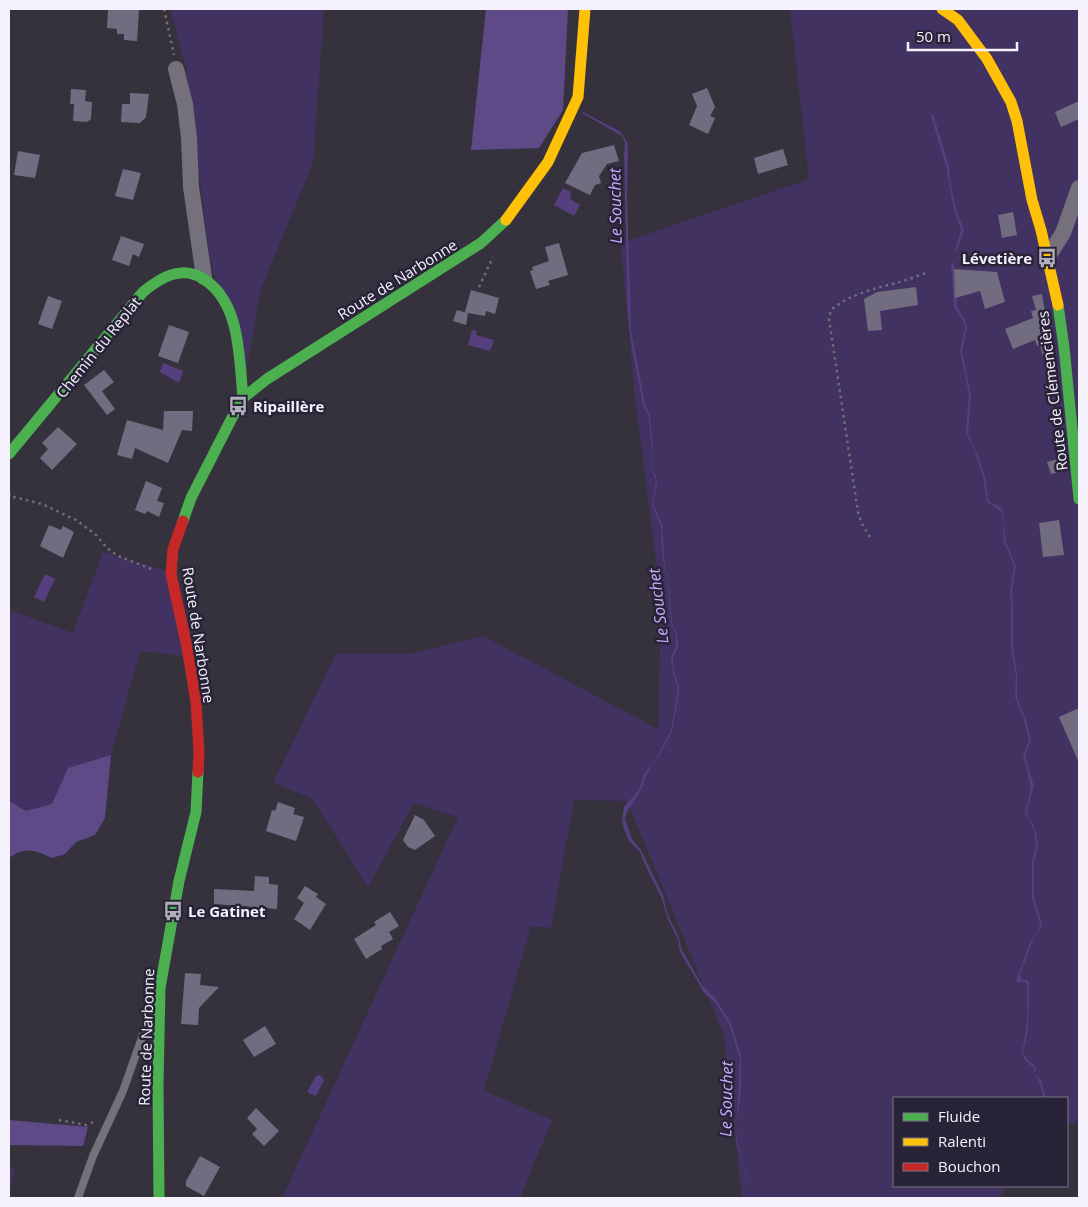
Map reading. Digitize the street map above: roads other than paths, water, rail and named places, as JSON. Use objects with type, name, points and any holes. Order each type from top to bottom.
[{"type":"street","name":"Route de Narbonne","points":[[159,1198],[158,1085],[160,988],[179,881],[196,812],[199,753],[196,702],[187,647],[171,574],[173,549],[192,498],[243,398],[266,380],[460,258],[495,232],[522,200],[548,162],[578,97],[585,9]]},
{"type":"street","name":"Route de Clémencières","points":[[942,9],[958,20],[991,65],[1011,102],[1017,120],[1032,200],[1041,230],[1064,347],[1079,499]]},
{"type":"street","points":[[176,69],[185,104],[191,187],[204,277],[224,296],[229,308],[235,332],[243,398]]},
{"type":"street","points":[[1047,258],[1063,233],[1079,188]]},
{"type":"street","points":[[1041,230],[1063,233]]},
{"type":"street","name":"Chemin du Replat","points":[[9,454],[143,292],[158,278],[177,272],[188,272],[204,277]]},
{"type":"lane","points":[[78,1198],[93,1156],[123,1091],[160,988]]},
{"type":"place","name":"Lévetière","points":[[1047,258]]},
{"type":"place","name":"Ripaillère","points":[[238,406]]},
{"type":"place","name":"Le Gatinet","points":[[173,911]]},
{"type":"water label","name":"Le Souchet","points":[[615,206]]},
{"type":"water label","name":"Le Souchet","points":[[658,606]]},
{"type":"water label","name":"Le Souchet","points":[[726,1099]]}]
